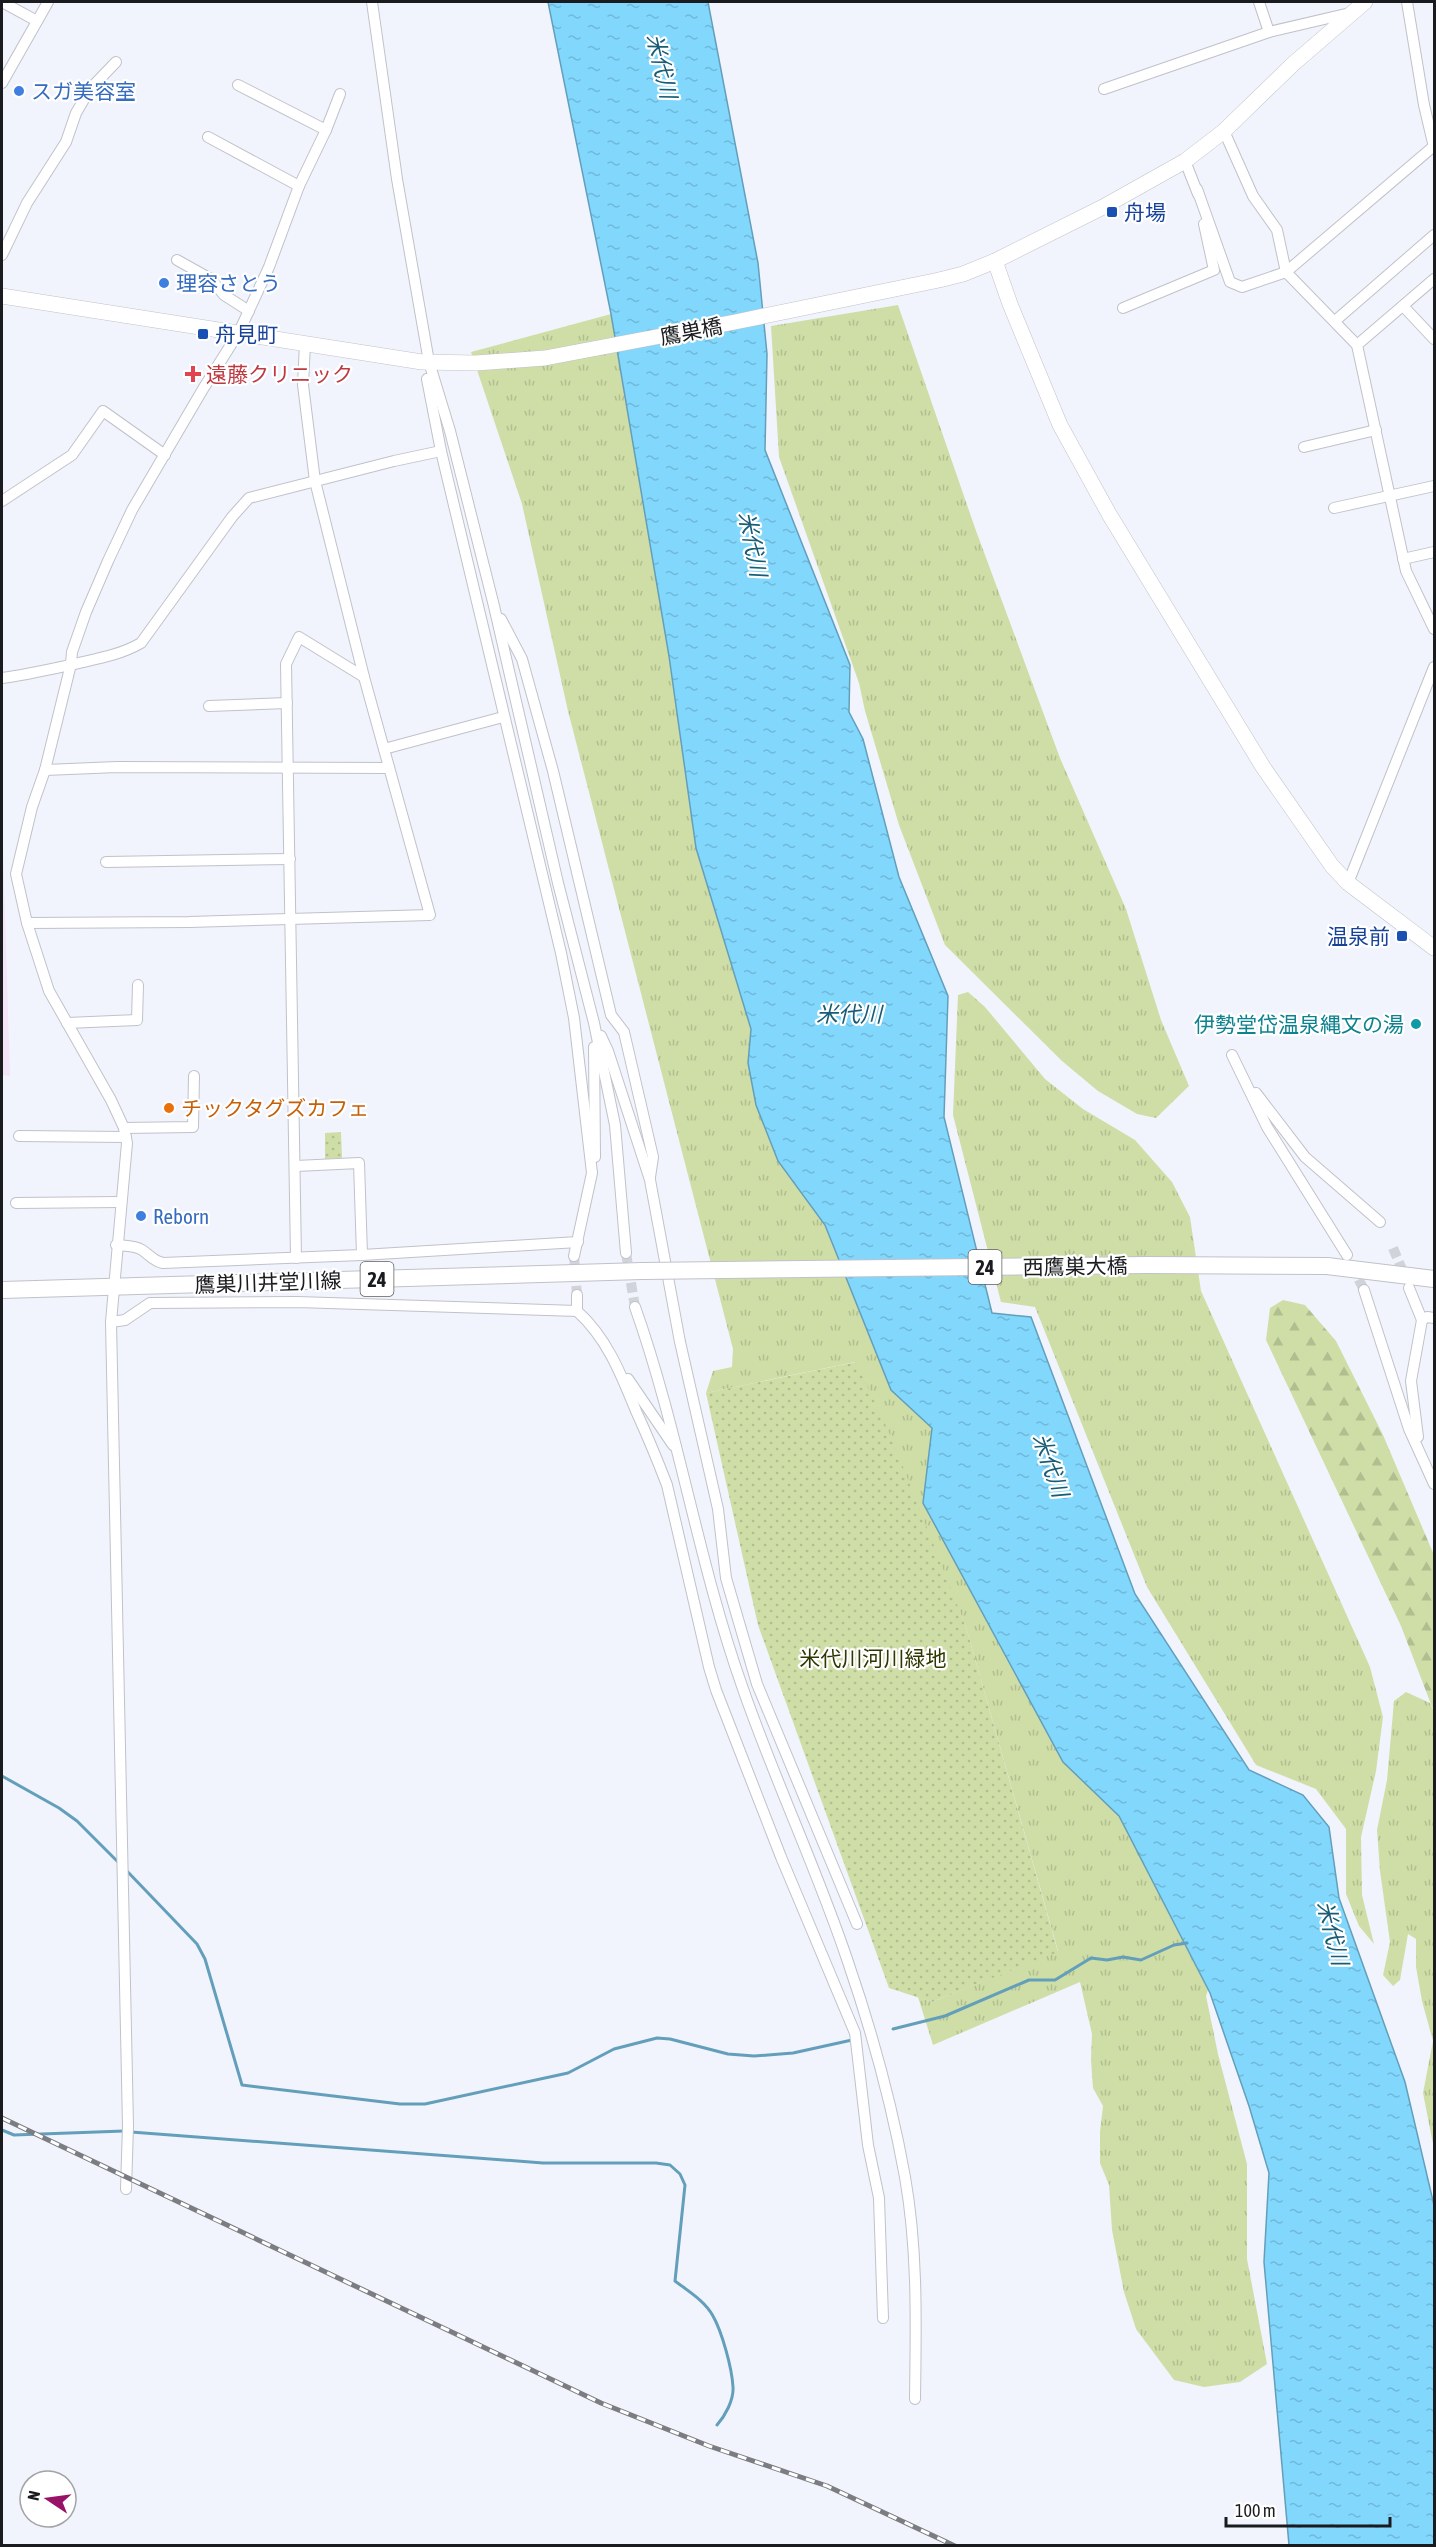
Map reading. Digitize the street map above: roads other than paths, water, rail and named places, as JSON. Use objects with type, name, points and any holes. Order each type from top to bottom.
[{"type":"main road","name":"西鷹巣大橋","points":[[642,1271],[1148,1265],[1327,1266],[1434,1280]]},
{"type":"main road","name":"鷹巣川井堂川線","points":[[2,1290],[642,1271]]},
{"type":"street","points":[[2,2],[37,21]]},
{"type":"street","points":[[2,83],[48,2]]},
{"type":"street","points":[[372,2],[397,179],[430,362],[495,606],[558,883],[594,1023],[615,1125],[626,1252]]},
{"type":"street","points":[[1259,2],[1269,32]]},
{"type":"street","name":"鷹巣橋","points":[[2,296],[430,362],[513,362],[735,322],[939,280],[963,274],[995,261],[1103,207],[1185,161],[1224,131],[1293,64],[1365,2]]},
{"type":"street","points":[[1185,161],[1230,282],[1242,287],[1286,272],[1434,146],[1407,2]]},
{"type":"street","points":[[1104,89],[1269,32],[1352,12]]},
{"type":"street","points":[[2,255],[27,203],[66,142],[90,89],[116,62]]},
{"type":"street","points":[[238,85],[326,130]]},
{"type":"street","points":[[126,2189],[128,2126],[111,1322],[120,1202],[126,1169],[125,1132],[49,991],[27,923],[16,874],[32,807],[45,771],[72,652],[108,561],[132,510],[202,389],[239,332],[269,267],[299,186],[326,130],[340,94]]},
{"type":"street","points":[[1224,131],[1254,196],[1277,230],[1286,272],[1357,345],[1403,559],[1414,590],[1434,629]]},
{"type":"street","points":[[208,137],[299,186]]},
{"type":"street","points":[[1123,308],[1214,270],[1197,189]]},
{"type":"street","points":[[1335,321],[1434,234]]},
{"type":"street","points":[[177,260],[211,279],[224,295],[249,311]]},
{"type":"street","points":[[995,261],[1010,304],[1060,425],[1109,514],[1263,767],[1332,866],[1348,883],[1434,948]]},
{"type":"street","points":[[1357,345],[1434,279]]},
{"type":"street","points":[[1403,306],[1434,339]]},
{"type":"street","points":[[27,923],[430,915],[363,677],[315,481],[303,385],[305,342]]},
{"type":"street","points":[[430,362],[432,395],[441,452],[572,1007],[592,1173]]},
{"type":"street","points":[[2,501],[72,455],[103,411],[165,456]]},
{"type":"street","points":[[1305,447],[1376,430]]},
{"type":"street","points":[[2,678],[124,653],[141,643],[232,517],[249,498],[394,460],[441,452]]},
{"type":"street","points":[[1334,508],[1434,486]]},
{"type":"street","points":[[1403,559],[1434,552]]},
{"type":"street","points":[[495,606],[522,659],[553,771],[611,1015],[624,1032],[653,1157],[650,1180]]},
{"type":"street","points":[[296,1258],[286,664],[299,637],[363,677]]},
{"type":"street","points":[[1348,883],[1434,667]]},
{"type":"street","points":[[209,706],[287,703]]},
{"type":"street","points":[[384,749],[503,717]]},
{"type":"street","points":[[45,771],[117,767],[389,768]]},
{"type":"street","points":[[106,862],[290,859]]},
{"type":"street","points":[[67,1023],[136,1020],[138,986]]},
{"type":"street","points":[[574,1256],[597,1151],[594,1023]]},
{"type":"street","points":[[594,1023],[608,1050],[650,1180],[680,1342],[718,1509],[726,1578],[758,1684],[857,1924]]},
{"type":"street","points":[[1347,1255],[1267,1127],[1232,1055],[1251,1088],[1305,1156],[1380,1222]]},
{"type":"street","points":[[20,1136],[193,1128],[194,1076]]},
{"type":"street","points":[[296,1166],[359,1163],[362,1255]]},
{"type":"street","points":[[16,1203],[120,1202]]},
{"type":"street","points":[[116,1245],[133,1246],[143,1250],[154,1261],[164,1263],[362,1255],[578,1242]]},
{"type":"street","points":[[1409,1288],[1422,1320],[1411,1381],[1416,1433],[1433,1481]]},
{"type":"street","points":[[1364,1290],[1409,1429],[1433,1481]]},
{"type":"street","points":[[577,1295],[577,1311]]},
{"type":"street","points":[[111,1322],[125,1320],[150,1303],[297,1302],[577,1311],[593,1326],[680,1454]]},
{"type":"street","points":[[635,1307],[680,1454],[718,1615],[742,1686],[848,1961],[895,2124],[913,2236],[917,2303],[915,2399]]},
{"type":"street","points":[[1422,1320],[1426,1317],[1434,1318]]},
{"type":"street","points":[[615,1361],[667,1485],[709,1668],[723,1710],[859,2047],[859,2070],[868,2145],[879,2198],[883,2318]]},
{"type":"water","name":"米代川","points":[[548,2],[708,2],[758,263],[767,354],[765,450],[850,665],[849,712],[863,739],[899,877],[948,996],[944,1117],[992,1313],[1031,1317],[1135,1594],[1249,1770],[1303,1795],[1329,1827],[1339,1898],[1405,2082],[1434,2205],[1434,2545],[1289,2545],[1264,2262],[1269,2173],[1249,2106],[1210,1993],[1119,1816],[1063,1762],[923,1503],[932,1428],[891,1390],[825,1225],[778,1161],[756,1105],[748,1063],[751,1029],[696,848],[669,656],[611,314]]},
{"type":"waterway","points":[[2,1776],[59,1808],[77,1821],[120,1864]]},
{"type":"waterway","points":[[126,1870],[197,1944],[205,1959],[242,2085],[400,2104],[425,2104],[568,2073],[614,2049],[657,2038],[670,2039],[728,2054],[754,2056],[793,2053],[852,2040]]},
{"type":"waterway","points":[[893,2029],[945,2016],[1029,1980],[1055,1980],[1091,1958],[1107,1960],[1123,1957],[1141,1960],[1174,1945],[1187,1943]]},
{"type":"waterway","points":[[2,2130],[14,2135],[124,2131]]},
{"type":"waterway","points":[[131,2132],[543,2163],[670,2165],[680,2174],[685,2185],[675,2281],[710,2311],[723,2340],[731,2370],[732,2397],[717,2425]]},
{"type":"tunnel","points":[[1393,1248],[1406,1279]]},
{"type":"tunnel","points":[[626,1253],[635,1307]]},
{"type":"tunnel","points":[[574,1256],[577,1295]]},
{"type":"tunnel","points":[[1352,1266],[1364,1290]]},
{"type":"railway","points":[[2,2118],[601,2403],[709,2446],[827,2486],[955,2546]]},
{"type":"place","name":"スガ美容室","points":[[19,91]]},
{"type":"place","name":"舟場","points":[[1112,212]]},
{"type":"place","name":"理容さとう","points":[[164,283]]},
{"type":"place","name":"舟見町","points":[[203,334]]},
{"type":"place","name":"遠藤クリニック","points":[[193,374]]},
{"type":"place","name":"温泉前","points":[[1402,936]]},
{"type":"place","name":"伊勢堂岱温泉縄文の湯","points":[[1416,1024]]},
{"type":"place","name":"チックタグズカフェ","points":[[169,1108]]},
{"type":"place","name":"Reborn","points":[[141,1216]]},
{"type":"park label","name":"米代川河川緑地","points":[[873,1658]]}]
